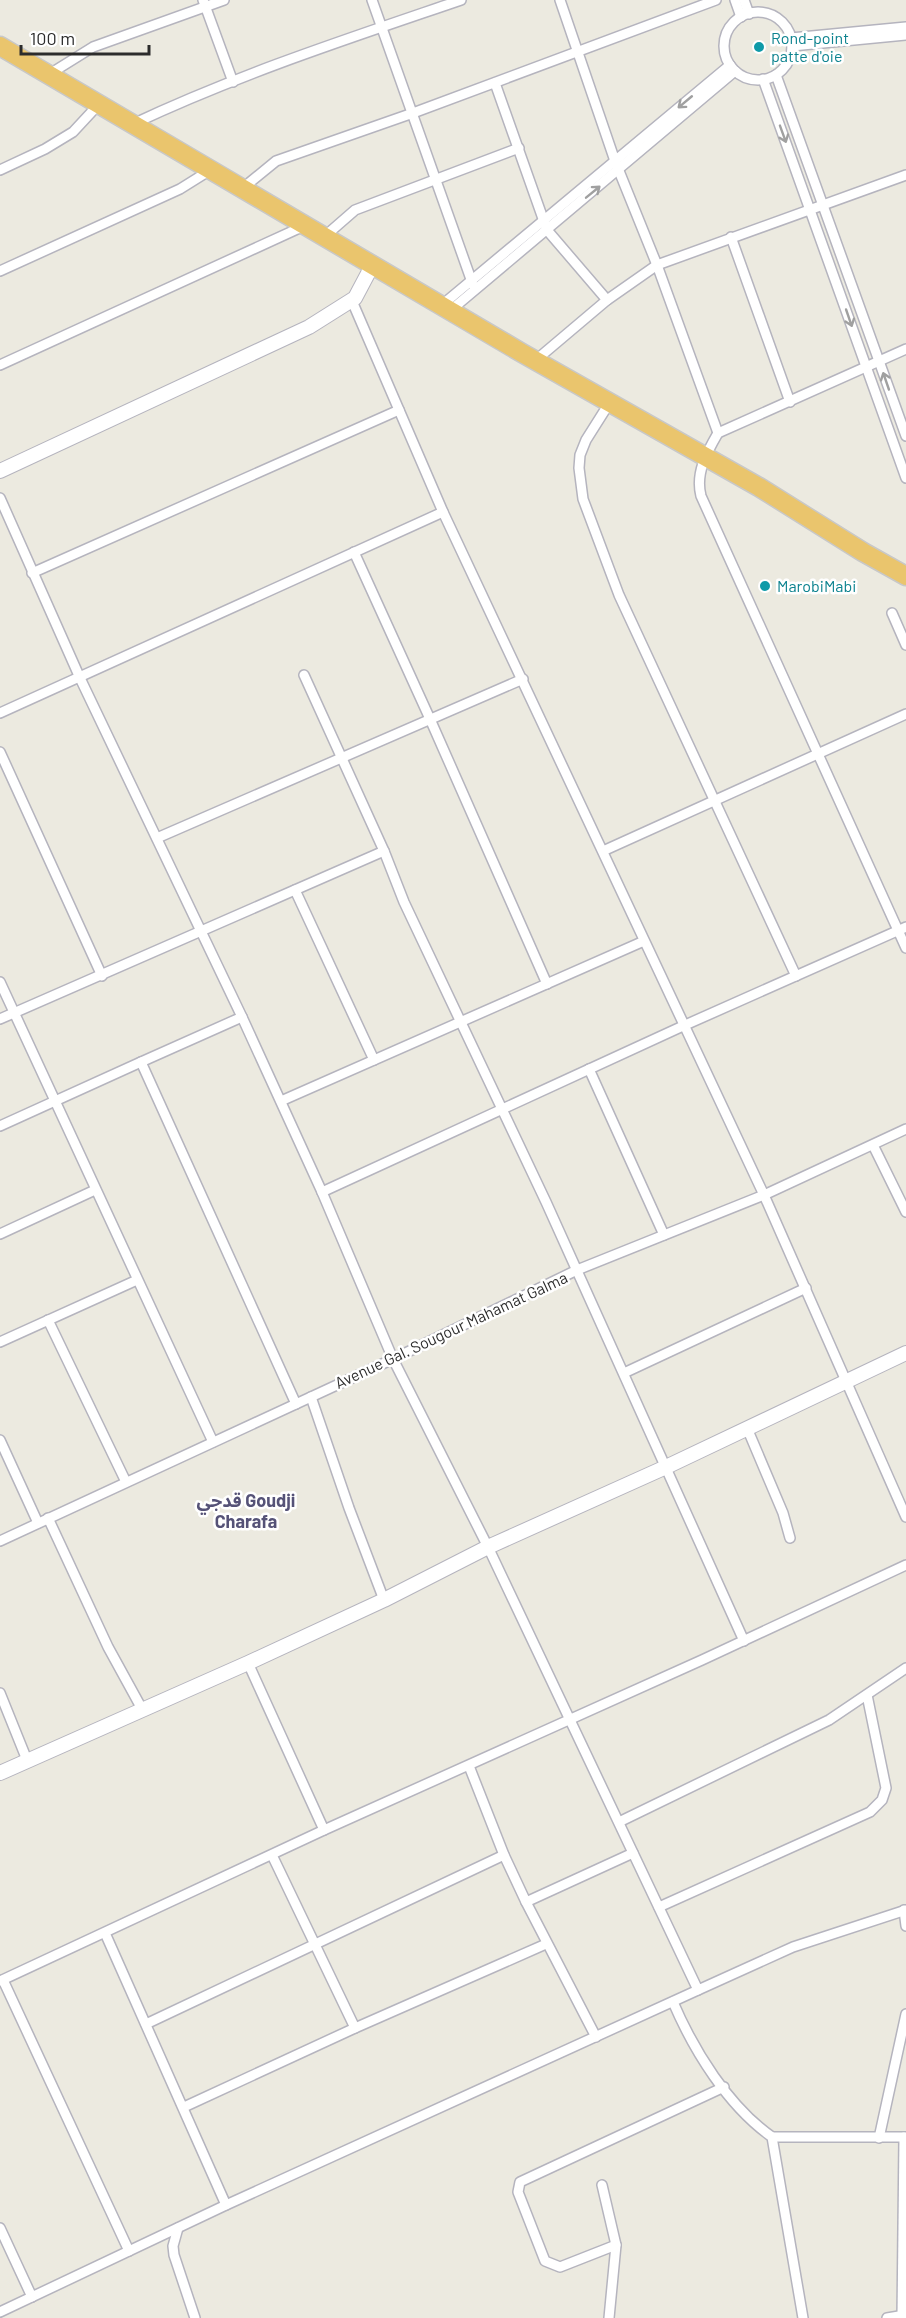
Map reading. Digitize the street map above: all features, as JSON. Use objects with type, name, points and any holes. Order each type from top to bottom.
[{"type":"highway","points":[[0,46],[324,237],[705,456],[906,576]]},
{"type":"main road","points":[[0,471],[309,327],[352,301],[360,291],[373,264]]},
{"type":"main road","points":[[0,1773],[384,1600],[488,1547],[666,1467],[906,1353]]},
{"type":"street","points":[[48,75],[93,47],[204,3],[224,0]]},
{"type":"street","points":[[372,0],[473,285]]},
{"type":"street","points":[[133,124],[173,105],[233,82],[461,0]]},
{"type":"street","points":[[560,0],[615,161],[657,265],[718,433]]},
{"type":"street","points":[[243,188],[276,161],[495,83],[716,0]]},
{"type":"street","points":[[735,0],[745,15]]},
{"type":"street","points":[[744,0],[745,15]]},
{"type":"street","points":[[204,3],[233,82]]},
{"type":"street","points":[[760,12],[779,20],[787,28],[791,42],[788,62],[776,75],[763,79],[748,78],[732,68],[725,55],[724,44],[732,24],[745,15],[760,12]]},
{"type":"street","points":[[791,42],[906,27]]},
{"type":"street","points":[[791,42],[906,35]]},
{"type":"street","points":[[545,226],[615,161],[732,68]]},
{"type":"street","points":[[447,308],[545,226],[619,170],[732,68]]},
{"type":"street","points":[[776,75],[906,436]]},
{"type":"street","points":[[763,79],[906,478]]},
{"type":"street","points":[[495,83],[545,226],[608,300]]},
{"type":"street","points":[[0,170],[45,149],[73,132],[99,104]]},
{"type":"street","points":[[324,237],[355,210],[519,148]]},
{"type":"street","points":[[0,271],[180,189],[212,169]]},
{"type":"street","points":[[536,360],[608,300],[657,265],[810,209],[905,178]]},
{"type":"street","points":[[0,365],[306,225]]},
{"type":"street","points":[[731,237],[790,402]]},
{"type":"street","points":[[352,301],[443,512],[764,1196],[906,1517]]},
{"type":"street","points":[[906,349],[718,433],[705,456],[699,486],[701,496],[818,754],[902,928],[906,948]]},
{"type":"street","points":[[610,402],[586,440],[580,455],[579,468],[583,499],[620,596],[796,976]]},
{"type":"street","points":[[32,573],[399,410]]},
{"type":"street","points":[[0,498],[80,678],[242,1017],[322,1192],[393,1359],[488,1547],[698,1990]]},
{"type":"street","points":[[0,713],[443,512]]},
{"type":"street","points":[[354,552],[547,984]]},
{"type":"street","points":[[891,613],[906,645]]},
{"type":"street","points":[[304,675],[384,850],[404,902],[577,1270],[744,1641]]},
{"type":"street","points":[[157,838],[523,679]]},
{"type":"street","points":[[603,851],[906,714]]},
{"type":"street","points":[[0,752],[102,976]]},
{"type":"street","points":[[0,1019],[384,850]]},
{"type":"street","points":[[295,890],[374,1060]]},
{"type":"street","points":[[322,1192],[902,928]]},
{"type":"street","points":[[280,1101],[644,941]]},
{"type":"street","points":[[0,982],[213,1442]]},
{"type":"street","points":[[0,1126],[242,1017]]},
{"type":"street","points":[[141,1062],[296,1404]]},
{"type":"street","points":[[589,1069],[664,1235]]},
{"type":"street","name":"Avenue Gal. Sougour Mahamat Galma","points":[[0,1541],[393,1359],[577,1270],[764,1196],[906,1129]]},
{"type":"street","points":[[873,1145],[906,1212]]},
{"type":"street","points":[[0,1234],[95,1190]]},
{"type":"street","points":[[0,1342],[137,1280]]},
{"type":"street","points":[[624,1373],[806,1288]]},
{"type":"street","points":[[48,1320],[126,1482]]},
{"type":"street","points":[[311,1397],[349,1508],[384,1600]]},
{"type":"street","points":[[747,1428],[783,1513],[790,1538]]},
{"type":"street","points":[[0,1440],[38,1523]]},
{"type":"street","points":[[48,1518],[108,1647],[142,1709]]},
{"type":"street","points":[[129,2251],[1,1980],[105,1934],[324,1830],[744,1641],[906,1564]]},
{"type":"street","points":[[248,1663],[324,1830]]},
{"type":"street","points":[[619,1822],[829,1720],[906,1668]]},
{"type":"street","points":[[0,1693],[27,1760]]},
{"type":"street","points":[[658,1907],[870,1812],[882,1800],[886,1788],[867,1695]]},
{"type":"street","points":[[469,1766],[504,1855],[526,1902],[596,2037]]},
{"type":"street","points":[[526,1902],[633,1853]]},
{"type":"street","points":[[272,1855],[356,2028]]},
{"type":"street","points":[[146,2024],[504,1855]]},
{"type":"street","points":[[0,2312],[226,2205],[793,1947],[905,1910],[906,1926]]},
{"type":"street","points":[[105,1934],[226,2205]]},
{"type":"street","points":[[184,2107],[546,1944]]},
{"type":"street","points":[[673,2002],[692,2044],[750,2120],[772,2137],[905,2137],[903,2316],[887,2318]]},
{"type":"street","points":[[879,2138],[906,2014]]},
{"type":"street","points":[[616,2245],[560,2266],[545,2261],[518,2192],[520,2182],[724,2087]]},
{"type":"street","points":[[772,2137],[803,2318]]},
{"type":"street","points":[[603,2185],[616,2245],[609,2318]]},
{"type":"street","points":[[0,2228],[32,2297]]},
{"type":"street","points":[[178,2228],[173,2246],[174,2255],[195,2318]]},
{"type":"place","name":"Rond-point patte d'oie","points":[[759,47]]},
{"type":"place","name":"MarobiMabi","points":[[765,586]]},
{"type":"district","name":"قدجي Goudji Charafa","points":[[246,1511]]}]
